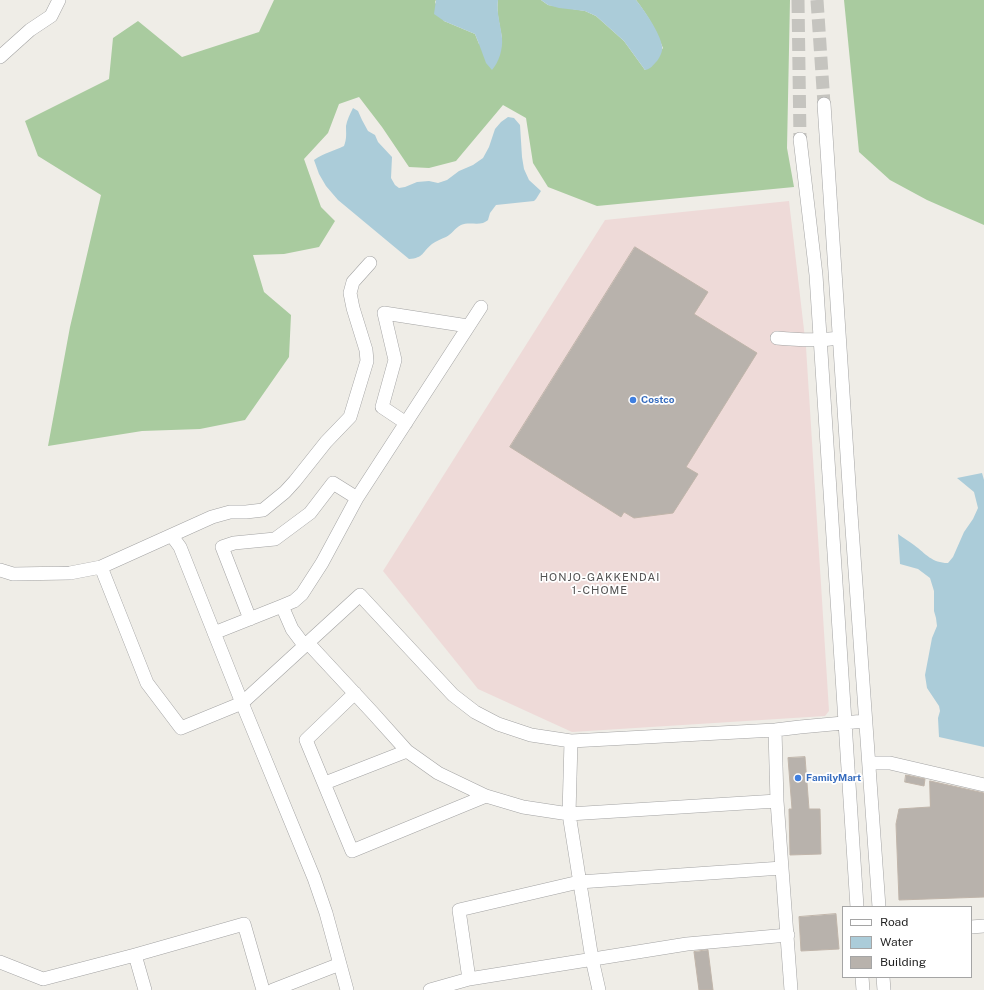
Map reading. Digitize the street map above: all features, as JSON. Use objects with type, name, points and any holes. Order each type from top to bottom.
[{"type":"street","points":[[0,56],[30,30],[51,16],[59,0]]},
{"type":"street","points":[[824,104],[865,721],[879,906]]},
{"type":"street","points":[[800,139],[816,275],[857,906]]},
{"type":"street","points":[[0,570],[13,574],[70,573],[101,567],[212,517],[230,512],[263,510],[285,492],[326,442],[350,418],[367,361],[366,350],[352,308],[350,293],[353,282],[370,263]]},
{"type":"street","points":[[214,633],[294,601],[302,594],[322,563],[357,498],[481,307]]},
{"type":"street","points":[[406,423],[382,407],[395,360],[384,312],[468,326]]},
{"type":"street","points":[[777,338],[820,340],[839,338]]},
{"type":"street","points":[[250,618],[222,547],[234,542],[275,539],[310,513],[333,483],[357,498]]},
{"type":"street","points":[[831,502],[850,500]]},
{"type":"street","points":[[172,536],[180,547],[214,633],[239,705],[306,879],[336,965],[347,990]]},
{"type":"street","points":[[172,536],[173,550],[239,705]]},
{"type":"street","points":[[101,567],[147,683],[181,728],[239,705],[360,595],[453,695],[475,712],[498,724],[531,735],[571,741],[775,730],[865,721]]},
{"type":"street","points":[[282,606],[292,629],[355,693],[407,751],[438,773],[486,796],[523,807],[569,814],[777,801]]},
{"type":"street","points":[[355,693],[306,740],[352,850],[486,796]]},
{"type":"street","points":[[775,730],[777,801],[791,990]]},
{"type":"street","points":[[571,741],[569,814],[592,959],[599,990]]},
{"type":"street","points":[[325,784],[407,751]]},
{"type":"street","points":[[869,763],[890,763],[984,785]]},
{"type":"street","points":[[469,979],[459,910],[579,882],[782,868]]},
{"type":"street","points":[[0,962],[43,979],[244,924],[263,990]]},
{"type":"street","points":[[972,926],[984,926]]},
{"type":"street","points":[[430,990],[469,979],[687,944],[788,935]]},
{"type":"street","points":[[135,955],[145,990]]},
{"type":"street","points":[[273,990],[336,965]]},
{"type":"street","points":[[336,965],[338,990]]},
{"type":"street","points":[[862,978],[863,990]]},
{"type":"street","points":[[883,978],[884,990]]},
{"type":"shaded area","name":"Costco","points":[[789,201],[806,347],[829,711],[825,716],[572,732],[478,689],[383,571],[605,220]]},
{"type":"green space","points":[[274,0],[436,0],[435,2],[444,21],[475,34],[479,44],[502,38],[498,14],[498,0],[541,0],[548,5],[585,11],[596,16],[624,41],[645,70],[663,48],[658,35],[636,0],[790,0],[787,148],[794,187],[597,206],[548,187],[533,163],[526,118],[503,105],[456,161],[429,168],[409,167],[382,127],[359,97],[339,104],[328,133],[304,159],[321,207],[335,221],[319,247],[284,254],[253,255],[264,292],[291,315],[289,357],[245,420],[200,429],[142,431],[48,446],[70,327],[101,195],[38,156],[25,121],[109,79],[113,38],[138,21],[182,57],[259,32]]},
{"type":"green space","points":[[844,0],[984,0],[984,225],[927,200],[890,180],[859,152]]},
{"type":"water","points":[[436,0],[498,0],[502,47],[499,59],[492,70],[486,63],[475,34],[444,21],[434,14]]},
{"type":"water","points":[[541,0],[636,0],[648,16],[661,41],[662,52],[652,67],[645,70],[624,41],[596,16],[585,11],[559,8],[548,5]]},
{"type":"water","points":[[353,108],[358,111],[368,131],[375,135],[378,142],[392,157],[391,178],[395,185],[399,188],[417,182],[429,181],[438,183],[447,180],[459,171],[473,165],[483,158],[489,147],[495,129],[501,122],[508,117],[514,118],[520,125],[524,169],[529,180],[541,191],[534,201],[496,205],[490,213],[487,221],[480,224],[461,225],[448,236],[432,244],[420,256],[409,259],[338,200],[326,186],[319,174],[314,160],[344,146],[346,138],[346,124]]},
{"type":"water","points":[[982,473],[984,480],[984,747],[939,737],[939,706],[927,688],[925,675],[932,638],[937,626],[934,611],[934,591],[930,578],[918,569],[900,564],[898,534],[933,560],[948,563],[953,557],[964,532],[973,519],[978,508],[974,492],[957,478]]},
{"type":"building","name":"Costco","points":[[635,247],[708,292],[694,314],[757,353],[686,467],[698,474],[673,513],[634,518],[624,512],[621,517],[510,447]]},
{"type":"building","points":[[805,757],[809,809],[820,809],[821,854],[790,855],[789,809],[792,809],[788,758]]},
{"type":"building","points":[[906,775],[925,779],[924,786],[905,782]]},
{"type":"building","points":[[930,781],[984,793],[984,897],[899,900],[896,824],[899,809],[930,807]]},
{"type":"building","points":[[836,914],[839,949],[801,951],[799,917]]},
{"type":"building","points":[[708,950],[713,990],[699,990],[694,952]]},
{"type":"tunnel","points":[[798,0],[800,139]]},
{"type":"tunnel","points":[[817,0],[824,104]]},
{"type":"place","name":"Costco","points":[[633,400]]},
{"type":"place","name":"FamilyMart","points":[[798,778]]},
{"type":"district","name":"HONJO-GAKKENDAI 1-CHOME","points":[[600,584]]}]
